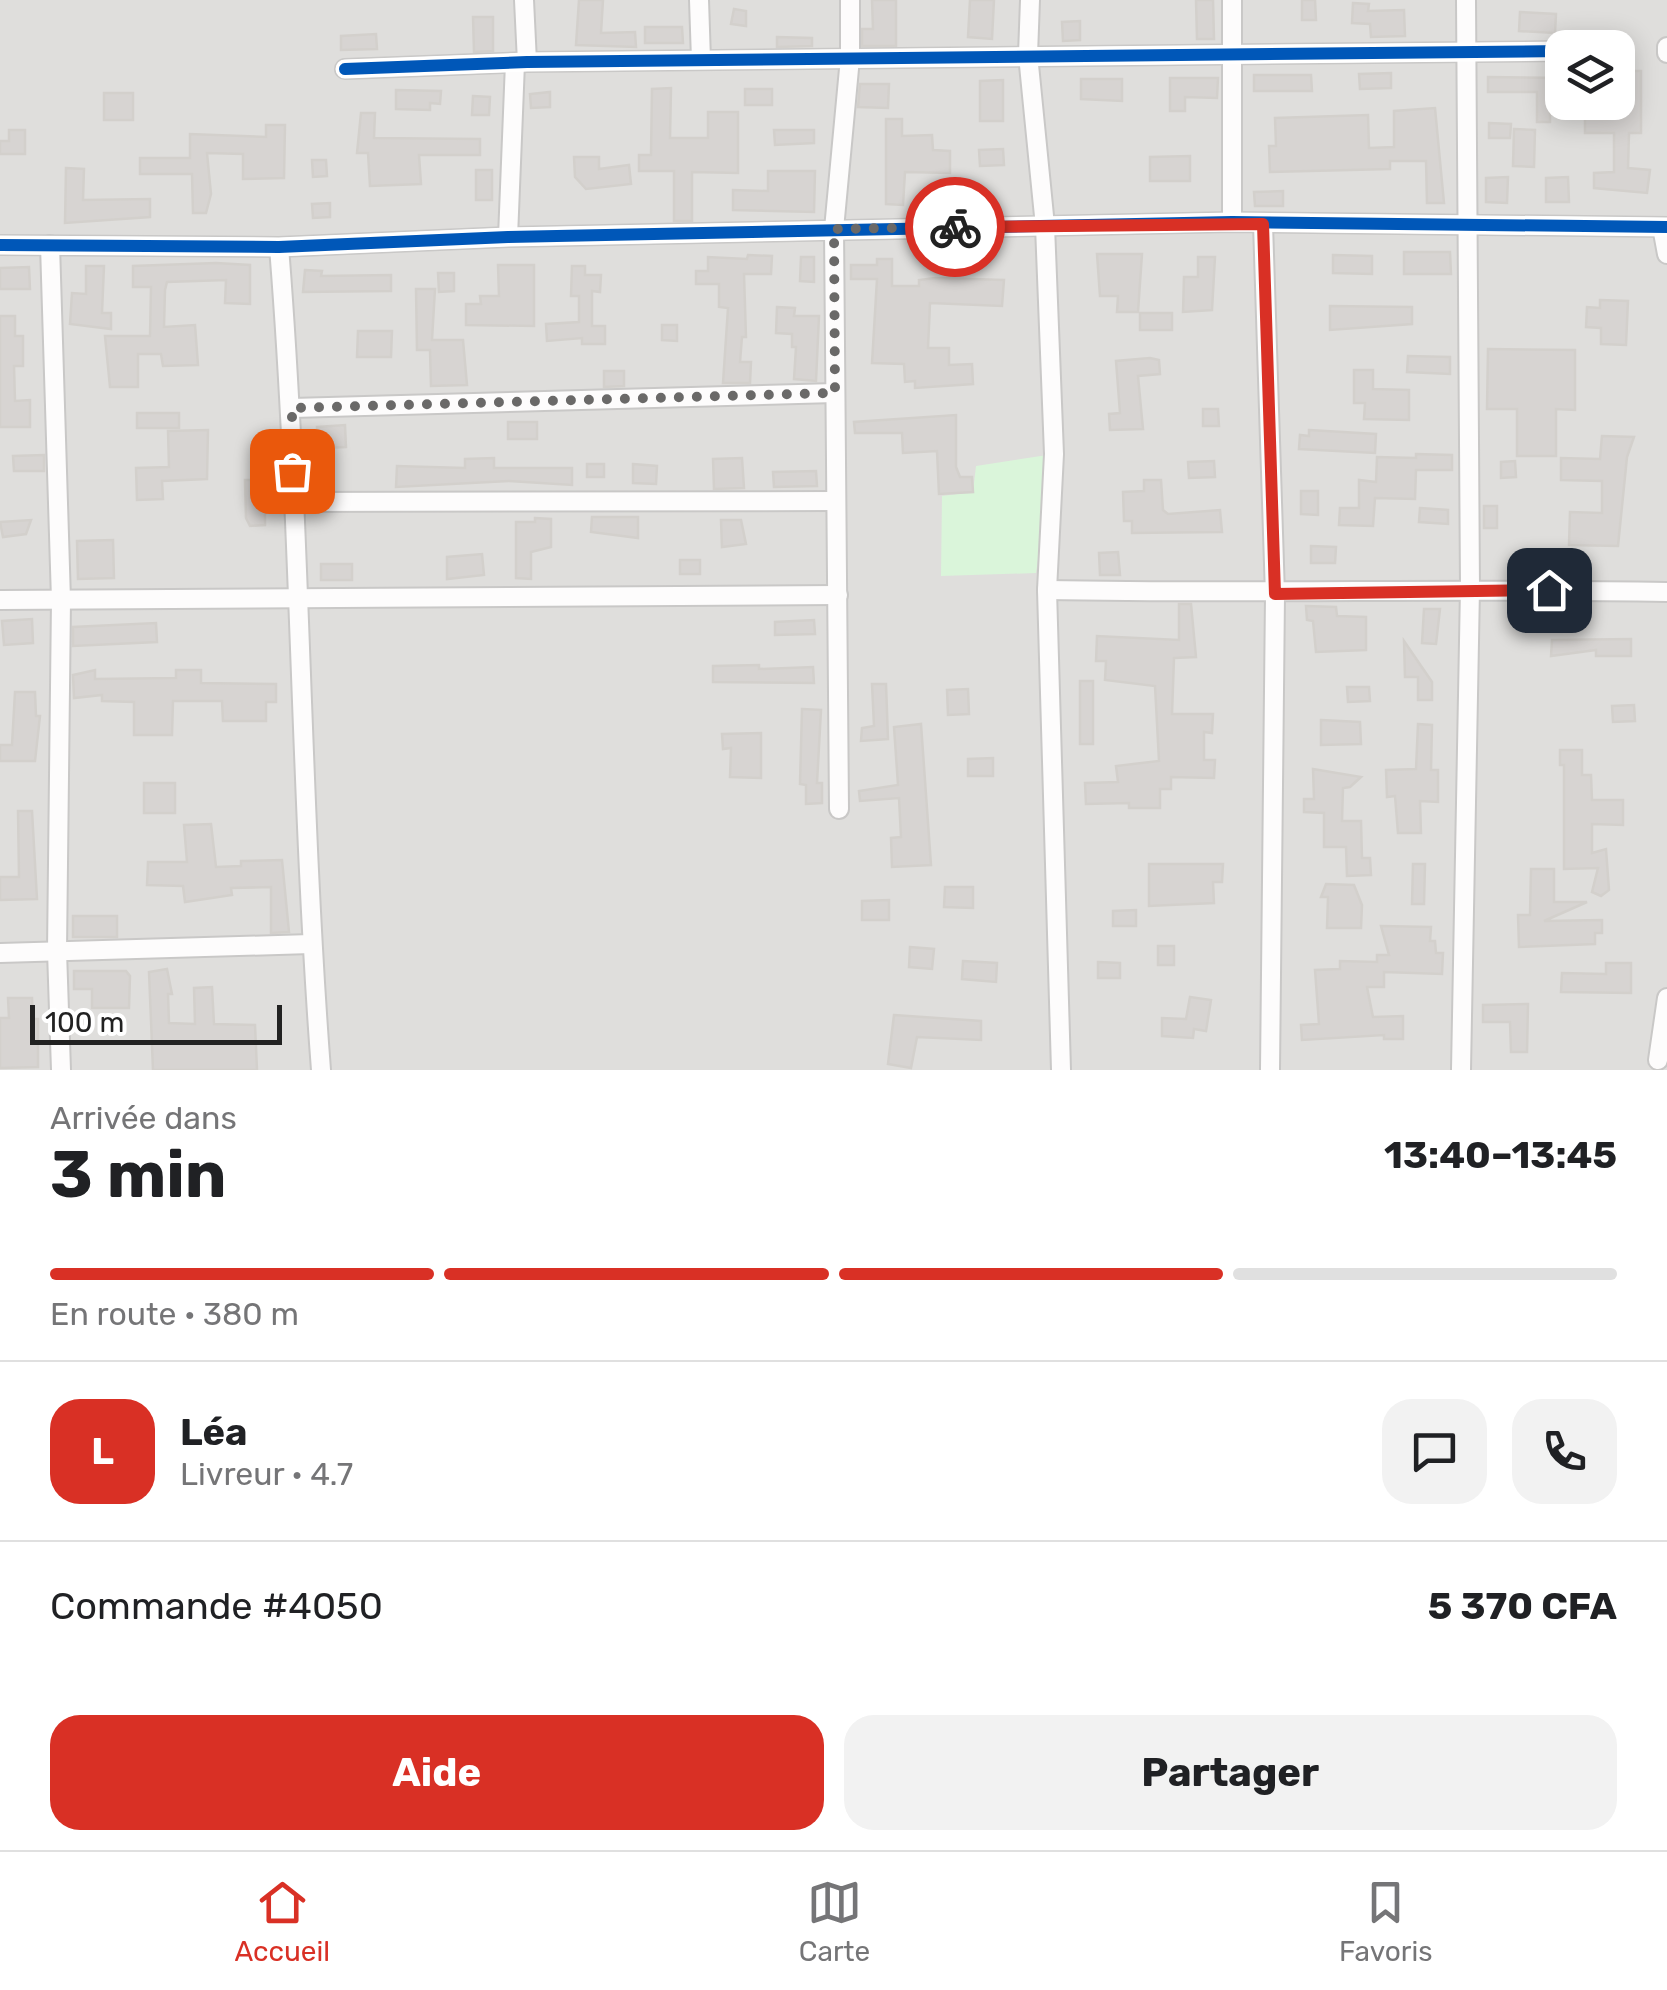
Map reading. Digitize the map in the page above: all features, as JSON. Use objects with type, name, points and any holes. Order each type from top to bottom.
[{"type":"street","points":[[508,237],[524,0]]},
{"type":"street","points":[[699,0],[701,60]]},
{"type":"street","points":[[839,809],[834,229],[850,58],[850,0]]},
{"type":"street","points":[[1030,0],[1028,55],[1045,226],[1054,454],[1047,590],[1061,1070]]},
{"type":"street","points":[[1232,0],[1232,222]]},
{"type":"street","points":[[1461,1070],[1470,588],[1466,0]]},
{"type":"street","points":[[345,69],[521,62],[1545,51]]},
{"type":"street","points":[[0,245],[279,246],[834,229],[1232,222],[1470,223],[1665,227],[1667,254]]},
{"type":"street","points":[[1263,224],[1275,594],[1270,1070]]},
{"type":"street","points":[[50,245],[60,600],[56,951],[61,1070]]},
{"type":"street","points":[[279,246],[292,408],[292,502],[311,944],[321,1070]]},
{"type":"street","points":[[292,408],[835,393]]},
{"type":"street","points":[[292,502],[836,501]]},
{"type":"street","points":[[1047,590],[1275,594],[1470,588],[1667,592]]},
{"type":"street","points":[[0,600],[838,595]]},
{"type":"street","points":[[0,954],[311,944]]},
{"type":"street","points":[[1658,1060],[1667,998]]},
{"type":"shaded area","points":[[0,0],[1667,0],[1667,1070],[0,1070]]},
{"type":"green space","points":[[1054,454],[1036,573],[941,576],[942,496],[973,492],[976,466]]},
{"type":"building","points":[[579,0],[603,0],[601,33],[635,32],[636,47],[576,45]]},
{"type":"building","points":[[872,0],[896,0],[896,46],[862,46],[862,29],[873,29]]},
{"type":"building","points":[[970,0],[994,0],[992,39],[968,37]]},
{"type":"building","points":[[1196,0],[1213,0],[1214,39],[1197,39]]},
{"type":"building","points":[[1302,0],[1315,0],[1316,20],[1302,20]]},
{"type":"building","points":[[1353,3],[1369,4],[1368,11],[1404,10],[1405,36],[1371,37],[1370,24],[1352,23]]},
{"type":"building","points":[[734,9],[746,11],[746,26],[731,24]]},
{"type":"building","points":[[1520,12],[1556,14],[1555,30],[1519,31]]},
{"type":"building","points":[[473,17],[493,17],[493,51],[474,52]]},
{"type":"building","points":[[1080,21],[1080,40],[1063,41],[1062,22]]},
{"type":"building","points":[[645,27],[682,27],[683,43],[645,43]]},
{"type":"building","points":[[376,34],[377,49],[341,50],[341,36]]},
{"type":"building","points":[[777,37],[812,38],[812,46],[777,47]]},
{"type":"building","points":[[1635,71],[1641,71],[1641,133],[1629,133],[1628,168],[1650,170],[1647,193],[1594,188],[1594,173],[1614,172],[1614,133],[1585,133],[1585,120],[1635,120]]},
{"type":"building","points":[[1391,73],[1391,88],[1360,89],[1359,74]]},
{"type":"building","points":[[1254,75],[1311,75],[1312,91],[1254,91]]},
{"type":"building","points":[[1488,77],[1545,78],[1545,120],[1550,122],[1537,122],[1537,92],[1488,92]]},
{"type":"building","points":[[1170,78],[1218,78],[1217,98],[1185,97],[1185,111],[1170,111]]},
{"type":"building","points":[[1081,79],[1122,79],[1122,101],[1081,99]]},
{"type":"building","points":[[1003,80],[1003,121],[980,121],[980,81]]},
{"type":"building","points":[[860,84],[889,84],[888,108],[858,107]]},
{"type":"building","points":[[671,88],[670,138],[708,138],[708,112],[738,112],[738,173],[692,172],[692,221],[674,221],[674,171],[639,171],[639,155],[651,155],[652,89]]},
{"type":"building","points":[[745,89],[772,89],[772,105],[745,105]]},
{"type":"building","points":[[396,90],[441,91],[440,104],[430,103],[430,110],[396,109]]},
{"type":"building","points":[[550,92],[550,107],[531,108],[530,94]]},
{"type":"building","points":[[104,93],[133,93],[133,120],[104,120]]},
{"type":"building","points":[[473,96],[490,97],[489,115],[472,115]]},
{"type":"building","points":[[1435,108],[1444,203],[1427,203],[1426,161],[1390,161],[1390,169],[1270,172],[1269,146],[1276,146],[1275,118],[1368,115],[1369,148],[1394,147],[1394,111]]},
{"type":"building","points":[[361,113],[375,113],[374,138],[480,139],[480,155],[419,155],[421,184],[370,186],[368,153],[357,153]]},
{"type":"building","points":[[886,119],[902,119],[902,136],[932,135],[933,150],[950,151],[950,173],[905,172],[903,205],[886,204]]},
{"type":"building","points":[[1489,123],[1511,124],[1510,138],[1489,138]]},
{"type":"building","points":[[266,125],[285,125],[284,178],[243,179],[243,154],[207,153],[211,194],[206,213],[193,213],[192,174],[140,174],[140,158],[190,158],[190,134],[266,137]]},
{"type":"building","points":[[1514,129],[1535,130],[1534,167],[1513,166]]},
{"type":"building","points":[[9,130],[25,130],[25,154],[0,154],[0,141],[9,141]]},
{"type":"building","points":[[774,130],[814,130],[814,143],[775,145]]},
{"type":"building","points":[[1003,149],[1004,165],[980,166],[979,150]]},
{"type":"building","points":[[1190,156],[1190,181],[1150,181],[1150,157]]},
{"type":"building","points":[[574,157],[599,157],[599,169],[629,165],[631,184],[586,189],[575,177]]},
{"type":"building","points":[[312,160],[326,160],[327,176],[313,177]]},
{"type":"building","points":[[66,168],[84,169],[83,200],[150,199],[150,217],[65,223]]},
{"type":"building","points":[[476,170],[492,170],[492,200],[476,200]]},
{"type":"building","points":[[768,171],[815,171],[814,212],[733,210],[733,190],[768,191]]},
{"type":"building","points":[[1508,177],[1507,203],[1486,202],[1486,178]]},
{"type":"building","points":[[1568,177],[1569,202],[1546,202],[1546,178]]},
{"type":"building","points":[[1283,191],[1283,206],[1255,206],[1254,192]]},
{"type":"building","points":[[330,203],[330,217],[313,218],[312,204]]},
{"type":"building","points":[[1404,252],[1450,252],[1451,274],[1404,274]]},
{"type":"building","points":[[1097,254],[1142,254],[1138,312],[1117,312],[1118,296],[1100,296]]},
{"type":"building","points":[[748,255],[772,256],[771,274],[744,274],[746,337],[742,337],[740,362],[751,362],[750,383],[723,383],[728,308],[719,307],[719,284],[696,284],[696,271],[708,271],[708,257],[747,259]]},
{"type":"building","points":[[1333,255],[1372,256],[1372,274],[1333,273]]},
{"type":"building","points":[[801,257],[814,257],[814,282],[800,281]]},
{"type":"building","points":[[1198,257],[1215,257],[1212,310],[1183,312],[1184,277],[1198,277]]},
{"type":"building","points":[[877,259],[892,259],[892,286],[919,286],[919,280],[935,278],[1004,280],[1002,306],[930,303],[928,348],[949,348],[949,365],[972,364],[973,384],[915,388],[915,381],[905,382],[904,364],[872,363],[877,279],[851,279],[851,265],[877,265]]},
{"type":"building","points":[[250,265],[250,304],[225,303],[226,280],[167,282],[165,290],[164,327],[195,325],[198,365],[163,366],[161,354],[138,354],[138,387],[110,387],[105,336],[150,336],[151,287],[133,287],[133,266]]},
{"type":"building","points":[[498,265],[534,265],[534,326],[466,325],[466,304],[481,304],[480,296],[499,296]]},
{"type":"building","points":[[86,266],[104,266],[102,313],[111,313],[111,329],[70,324],[72,293],[86,294]]},
{"type":"building","points":[[572,266],[585,266],[585,275],[601,275],[600,292],[592,291],[592,326],[605,326],[605,344],[582,344],[582,338],[547,341],[546,324],[579,322],[579,296],[571,296]]},
{"type":"building","points":[[29,267],[30,289],[0,289],[0,268]]},
{"type":"building","points":[[305,270],[322,271],[321,276],[391,275],[391,291],[303,292]]},
{"type":"building","points":[[438,273],[454,273],[454,291],[439,292]]},
{"type":"building","points":[[416,289],[435,289],[432,340],[463,340],[467,385],[431,386],[430,350],[417,350]]},
{"type":"building","points":[[1600,300],[1628,301],[1626,345],[1601,344],[1601,328],[1586,327],[1587,307],[1600,308]]},
{"type":"building","points":[[1330,306],[1412,307],[1412,324],[1330,330]]},
{"type":"building","points":[[777,307],[795,308],[794,316],[819,316],[816,381],[794,379],[796,347],[792,347],[792,334],[776,333]]},
{"type":"building","points":[[1140,313],[1172,313],[1172,330],[1140,330]]},
{"type":"building","points":[[0,316],[15,316],[15,336],[23,336],[23,366],[14,366],[15,401],[30,400],[30,427],[0,427]]},
{"type":"building","points":[[662,325],[677,325],[677,341],[662,340]]},
{"type":"building","points":[[358,331],[392,331],[391,357],[357,357]]},
{"type":"building","points":[[1488,349],[1575,350],[1575,410],[1556,409],[1556,456],[1517,456],[1517,409],[1487,409]]},
{"type":"building","points":[[1408,356],[1450,357],[1450,374],[1407,372]]},
{"type":"building","points":[[1159,360],[1160,374],[1138,376],[1143,429],[1110,430],[1109,414],[1120,413],[1116,361]]},
{"type":"building","points":[[1354,370],[1373,370],[1373,389],[1409,390],[1409,420],[1364,419],[1365,403],[1354,403]]},
{"type":"building","points":[[604,371],[624,371],[624,386],[604,387]]},
{"type":"building","points":[[1203,409],[1218,409],[1219,426],[1203,426]]},
{"type":"building","points":[[137,413],[179,413],[179,428],[137,428]]},
{"type":"building","points":[[956,415],[956,467],[960,477],[972,477],[973,492],[939,494],[937,451],[903,453],[902,433],[855,433],[854,422]]},
{"type":"building","points":[[508,422],[537,422],[537,439],[508,439]]},
{"type":"building","points":[[345,425],[346,447],[318,448],[317,427]]},
{"type":"building","points":[[208,430],[207,479],[162,481],[163,499],[137,500],[136,468],[169,467],[168,431]]},
{"type":"building","points":[[1309,430],[1376,434],[1375,453],[1299,449],[1300,435],[1309,436]]},
{"type":"building","points":[[1602,436],[1634,437],[1627,457],[1618,546],[1569,545],[1570,512],[1602,513],[1602,481],[1561,480],[1561,458],[1600,459]]},
{"type":"building","points":[[1416,454],[1452,455],[1452,470],[1416,470],[1415,499],[1375,498],[1373,526],[1339,525],[1340,508],[1359,508],[1359,480],[1376,482],[1377,457],[1416,458]]},
{"type":"building","points":[[44,455],[44,471],[14,471],[13,456]]},
{"type":"building","points":[[494,458],[494,468],[572,468],[572,485],[509,481],[396,487],[397,466],[465,468],[465,459]]},
{"type":"building","points":[[742,458],[744,488],[714,489],[713,459]]},
{"type":"building","points":[[1214,461],[1215,477],[1189,478],[1188,462]]},
{"type":"building","points":[[1515,461],[1516,477],[1501,478],[1501,462]]},
{"type":"building","points":[[587,464],[604,464],[604,477],[587,477]]},
{"type":"building","points":[[633,464],[657,466],[656,484],[633,483]]},
{"type":"building","points":[[816,471],[817,486],[774,487],[773,472]]},
{"type":"building","points":[[245,480],[265,480],[265,525],[250,526],[246,518]]},
{"type":"building","points":[[1144,480],[1161,480],[1163,510],[1168,514],[1220,510],[1222,532],[1132,533],[1132,521],[1124,521],[1123,492],[1144,491]]},
{"type":"building","points":[[1301,491],[1318,491],[1318,515],[1301,514]]},
{"type":"building","points":[[1484,506],[1497,506],[1497,528],[1484,528]]},
{"type":"building","points":[[1420,508],[1448,510],[1448,524],[1419,522]]},
{"type":"building","points":[[592,517],[638,517],[638,538],[591,532]]},
{"type":"building","points":[[535,518],[551,519],[551,547],[531,552],[531,579],[516,578],[516,522],[535,522]]},
{"type":"building","points":[[31,520],[26,534],[3,537],[0,522]]},
{"type":"building","points":[[721,520],[741,520],[746,544],[722,547]]},
{"type":"building","points":[[113,540],[114,578],[78,579],[77,541]]},
{"type":"building","points":[[1311,546],[1336,547],[1335,563],[1311,563]]},
{"type":"building","points":[[1118,552],[1120,575],[1100,575],[1099,553]]},
{"type":"building","points":[[482,554],[484,575],[447,579],[447,557]]},
{"type":"building","points":[[680,560],[700,560],[700,574],[680,574]]},
{"type":"building","points":[[321,564],[352,564],[352,580],[321,580]]},
{"type":"building","points":[[1179,604],[1191,604],[1196,657],[1174,658],[1172,714],[1213,714],[1212,733],[1204,732],[1204,760],[1215,760],[1214,778],[1171,777],[1171,789],[1160,789],[1160,808],[1129,808],[1129,803],[1086,804],[1085,783],[1118,782],[1116,766],[1159,761],[1155,686],[1105,680],[1106,661],[1096,661],[1097,636],[1179,640]]},
{"type":"building","points":[[1306,606],[1336,607],[1337,616],[1366,617],[1366,650],[1316,652],[1313,621],[1307,620]]},
{"type":"building","points":[[1424,609],[1440,609],[1436,644],[1422,643]]},
{"type":"building","points":[[32,619],[33,643],[4,645],[2,621]]},
{"type":"building","points":[[814,620],[815,634],[775,635],[775,622]]},
{"type":"building","points":[[156,623],[157,642],[73,646],[73,627]]},
{"type":"building","points":[[1631,639],[1631,656],[1596,656],[1596,650],[1551,656],[1552,640]]},
{"type":"building","points":[[1404,641],[1432,682],[1432,700],[1418,700],[1418,677],[1405,677]]},
{"type":"building","points":[[759,665],[759,669],[813,667],[814,683],[713,682],[713,666]]},
{"type":"building","points":[[95,670],[95,679],[176,678],[176,670],[201,670],[201,683],[276,684],[276,702],[266,702],[266,721],[223,721],[222,701],[173,701],[172,735],[134,735],[134,702],[102,701],[102,695],[74,698],[73,675]]},
{"type":"building","points":[[1080,681],[1093,681],[1093,744],[1080,744]]},
{"type":"building","points":[[872,684],[886,684],[888,739],[861,741],[862,728],[874,726]]},
{"type":"building","points":[[1347,687],[1369,687],[1370,701],[1348,702]]},
{"type":"building","points":[[968,689],[969,714],[948,715],[947,690]]},
{"type":"building","points":[[15,692],[35,692],[36,716],[40,716],[35,761],[0,761],[0,745],[12,745]]},
{"type":"building","points":[[1634,705],[1635,721],[1613,722],[1612,706]]},
{"type":"building","points":[[802,709],[821,710],[817,783],[822,783],[822,803],[806,804],[806,785],[800,784]]},
{"type":"building","points":[[1321,720],[1360,722],[1361,744],[1321,745]]},
{"type":"building","points":[[921,724],[931,865],[892,867],[891,838],[901,837],[899,798],[860,801],[859,791],[898,785],[894,727]]},
{"type":"building","points":[[1418,724],[1432,725],[1431,770],[1438,770],[1438,802],[1420,801],[1421,833],[1398,833],[1395,796],[1387,797],[1386,770],[1416,769]]},
{"type":"building","points":[[761,733],[761,778],[730,777],[731,748],[723,749],[722,734]]},
{"type":"building","points":[[1560,750],[1582,750],[1582,775],[1591,775],[1592,800],[1623,800],[1623,825],[1592,824],[1592,853],[1606,849],[1609,890],[1601,896],[1592,892],[1598,868],[1564,869],[1564,765],[1560,765]]},
{"type":"building","points":[[993,758],[993,776],[968,776],[968,759]]},
{"type":"building","points":[[1313,769],[1361,777],[1343,788],[1342,821],[1361,821],[1362,858],[1370,858],[1371,875],[1347,876],[1346,847],[1324,847],[1324,813],[1304,812],[1304,799],[1314,799]]},
{"type":"building","points":[[144,783],[175,783],[175,813],[144,813]]},
{"type":"building","points":[[18,811],[32,811],[37,899],[0,900],[0,877],[19,877]]},
{"type":"building","points":[[211,824],[216,867],[241,866],[241,861],[282,860],[289,932],[271,933],[271,887],[231,888],[232,895],[185,902],[183,886],[147,885],[148,862],[187,862],[184,825]]},
{"type":"building","points":[[1149,864],[1223,864],[1222,882],[1213,882],[1214,903],[1149,906]]},
{"type":"building","points":[[1413,864],[1425,864],[1424,904],[1412,904]]},
{"type":"building","points":[[1531,869],[1554,869],[1554,902],[1587,902],[1544,921],[1602,920],[1602,933],[1595,933],[1595,944],[1519,947],[1518,915],[1530,915]]},
{"type":"building","points":[[1326,884],[1354,885],[1362,905],[1361,928],[1327,928],[1328,897],[1321,897]]},
{"type":"building","points":[[945,887],[973,887],[973,908],[944,907]]},
{"type":"building","points":[[889,900],[889,920],[862,920],[862,901]]},
{"type":"building","points":[[1136,910],[1136,926],[1113,926],[1113,911]]},
{"type":"building","points":[[73,916],[117,916],[117,937],[73,937]]},
{"type":"building","points":[[1381,926],[1431,927],[1430,941],[1435,941],[1436,953],[1443,953],[1442,974],[1384,972],[1384,987],[1367,987],[1373,1017],[1403,1016],[1403,1039],[1384,1039],[1384,1035],[1302,1040],[1301,1025],[1319,1024],[1315,970],[1340,969],[1340,961],[1377,962],[1377,955],[1389,955]]},
{"type":"building","points":[[1158,946],[1174,946],[1174,965],[1158,965]]},
{"type":"building","points":[[910,947],[934,949],[932,969],[909,967]]},
{"type":"building","points":[[963,961],[997,963],[996,982],[962,979]]},
{"type":"building","points":[[1098,962],[1120,963],[1120,978],[1098,978]]},
{"type":"building","points":[[1606,963],[1631,963],[1631,993],[1561,992],[1562,973],[1606,974]]},
{"type":"building","points":[[167,969],[172,994],[168,994],[169,1023],[195,1024],[194,988],[212,987],[214,1024],[255,1025],[257,1070],[153,1070],[149,972]]},
{"type":"building","points":[[74,971],[126,971],[130,976],[129,1008],[92,1008],[92,989],[74,989]]},
{"type":"building","points":[[1190,997],[1211,1000],[1206,1031],[1194,1029],[1193,1038],[1162,1036],[1162,1018],[1186,1019]]},
{"type":"building","points":[[8,998],[32,998],[33,1019],[38,1019],[38,1067],[0,1068],[0,1018],[9,1018]]},
{"type":"building","points":[[1528,1004],[1527,1052],[1511,1052],[1510,1022],[1483,1022],[1483,1005]]},
{"type":"building","points":[[894,1015],[981,1021],[981,1040],[917,1037],[911,1068],[888,1064]]},
{"type":"cycle path","points":[[345,69],[527,62],[1545,51]]},
{"type":"cycle path","points":[[0,245],[279,247],[508,237],[1232,222],[1667,227]]},
{"type":"way so far","points":[[292,471],[292,408],[835,393],[834,229],[955,227]]},
{"type":"route","points":[[955,227],[1263,224],[1275,594],[1470,588],[1549,590]]}]
